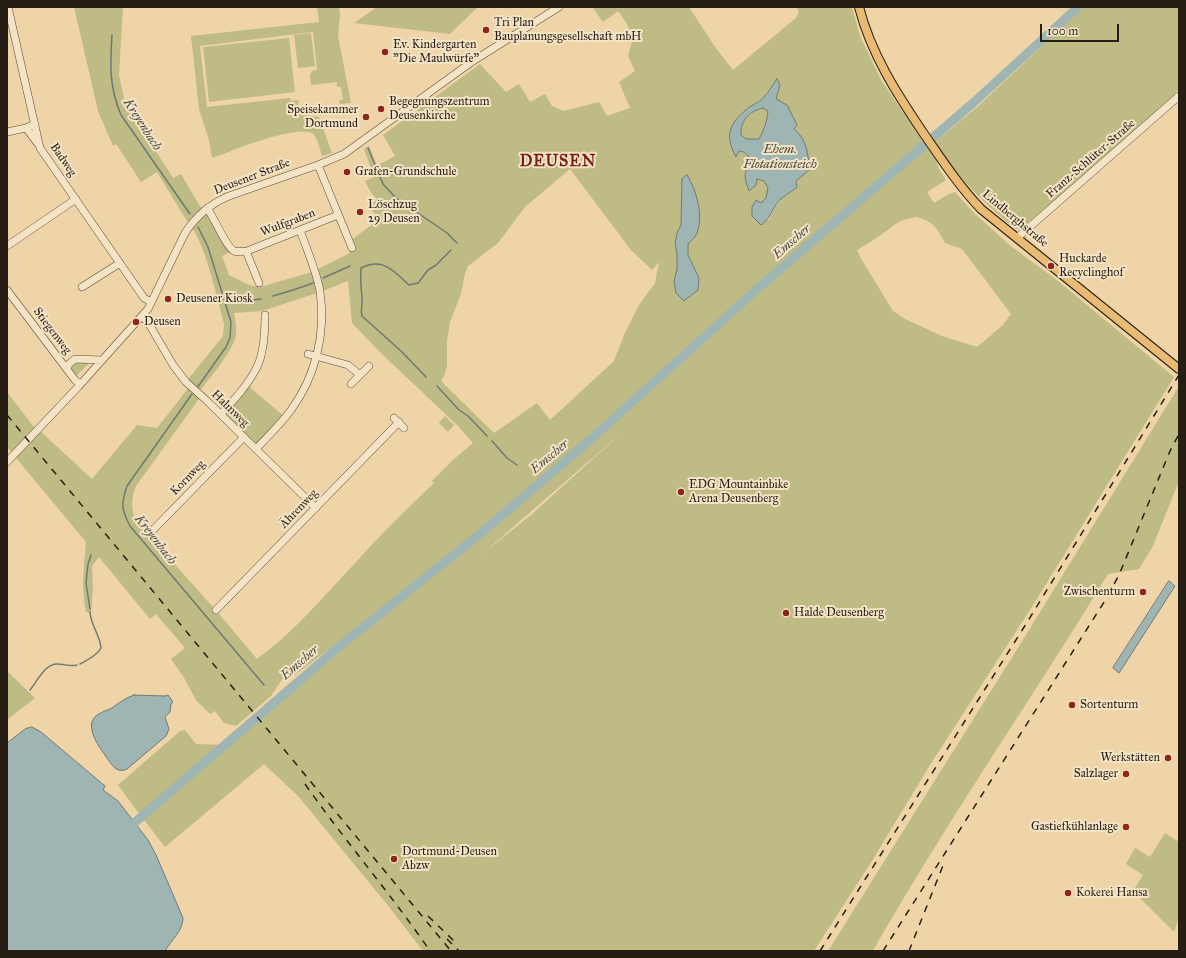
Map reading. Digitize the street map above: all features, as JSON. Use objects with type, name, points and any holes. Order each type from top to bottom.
[{"type":"main road","name":"Lindberghstraße","points":[[859,7],[867,33],[880,64],[939,157],[977,205],[1179,369]]},
{"type":"street","name":"Badweg","points":[[8,7],[40,148],[144,298],[151,302]]},
{"type":"street","name":"Deusener Straße","points":[[7,462],[142,316],[151,302],[185,233],[207,208],[229,196],[318,165],[349,151],[473,61],[559,7]]},
{"type":"street","name":"Franz-Schlüter-Straße","points":[[1017,238],[1179,96]]},
{"type":"street","points":[[7,132],[26,128],[35,124]]},
{"type":"street","points":[[26,128],[40,148]]},
{"type":"street","points":[[318,165],[352,248]]},
{"type":"street","points":[[7,246],[76,199]]},
{"type":"street","points":[[207,208],[231,248],[238,251],[246,251],[259,283]]},
{"type":"street","name":"Wulfgraben","points":[[246,251],[338,215]]},
{"type":"street","points":[[256,449],[291,411],[310,379],[318,357],[321,311],[320,291],[300,230]]},
{"type":"street","points":[[82,287],[120,263]]},
{"type":"street","name":"Stiegenweg","points":[[7,290],[80,384]]},
{"type":"street","points":[[221,414],[240,394],[258,366],[267,344],[265,315]]},
{"type":"street","name":"Halmweg","points":[[142,316],[149,324],[180,375],[316,508]]},
{"type":"street","points":[[308,354],[348,365],[360,375]]},
{"type":"street","points":[[67,369],[72,360],[75,359],[101,360]]},
{"type":"street","points":[[351,384],[369,366]]},
{"type":"street","name":"Ährenweg","points":[[216,610],[316,508],[396,420],[404,428]]},
{"type":"street","name":"Kornweg","points":[[149,534],[244,437]]},
{"type":"shaded area","points":[[74,7],[123,7],[119,75],[125,103],[173,178],[181,174],[199,205],[210,215],[230,252],[222,256],[229,275],[249,285],[260,287],[312,272],[354,251],[351,240],[380,219],[368,206],[377,200],[365,181],[374,177],[364,149],[369,146],[377,166],[395,156],[383,135],[480,64],[506,92],[519,84],[530,102],[545,94],[552,106],[564,111],[599,102],[607,116],[630,108],[619,82],[635,71],[628,56],[633,38],[626,22],[618,11],[603,22],[592,7],[689,7],[715,47],[733,70],[796,18],[799,12],[796,7],[852,7],[860,36],[881,80],[936,160],[939,169],[946,180],[927,192],[934,203],[955,192],[975,214],[1012,247],[1058,281],[1174,377],[1035,602],[930,765],[872,861],[814,951],[423,951],[390,908],[299,797],[264,764],[165,847],[118,785],[180,731],[185,730],[196,744],[226,745],[285,698],[434,570],[291,678],[283,678],[271,696],[236,726],[224,723],[215,711],[210,714],[196,700],[183,676],[171,659],[185,648],[156,614],[150,619],[99,557],[92,566],[93,589],[91,613],[86,612],[83,586],[86,542],[7,447],[7,392],[37,431],[38,429],[92,479],[137,425],[157,428],[190,386],[186,382],[223,336],[224,324],[209,268],[192,227],[157,172],[141,182],[116,144],[113,146],[98,111]],"holes":[[[777,79],[780,85],[776,99],[787,105],[797,125],[793,128],[809,170],[796,181],[789,194],[782,198],[768,221],[761,203],[766,198],[769,188],[764,181],[745,174],[750,158],[744,152],[738,151],[736,156],[738,117],[764,97]],[[570,169],[631,250],[652,270],[659,262],[655,283],[639,305],[625,333],[614,361],[550,420],[537,403],[494,433],[441,381],[447,366],[447,341],[450,322],[461,294],[468,266],[498,243],[525,207]],[[682,189],[688,255],[699,278],[698,290],[684,301],[676,293],[674,281],[677,269],[675,243],[677,233],[681,225]],[[917,217],[931,223],[945,243],[962,249],[1011,314],[1002,326],[977,347],[942,336],[905,319],[893,311],[860,257],[857,250],[905,220]],[[348,281],[352,323],[383,355],[458,426],[473,443],[432,481],[434,483],[385,531],[297,625],[257,659],[136,521],[132,504],[136,486],[201,396],[198,393],[230,350],[235,340],[236,332],[234,313],[262,311],[323,291]],[[627,428],[532,514],[480,556]]]},
{"type":"shaded area","points":[[317,7],[339,7],[340,15],[338,36],[351,103],[340,104],[339,100],[343,100],[341,87],[337,87],[337,82],[311,85],[310,75],[312,71],[317,70],[313,32],[200,46],[207,107],[290,98],[291,101],[298,100],[300,111],[306,115],[319,117],[332,153],[322,156],[318,141],[313,134],[293,132],[279,135],[212,158],[209,140],[199,109],[191,36],[319,22]]},
{"type":"shaded area","points":[[377,7],[478,7],[450,34],[354,23]]},
{"type":"shaded area","points":[[1084,7],[1179,7],[1179,89],[1169,101],[1036,216],[1018,229],[1007,222],[972,189],[956,172],[935,142],[977,107]]},
{"type":"shaded area","points":[[311,33],[315,66],[298,68],[294,35]]},
{"type":"shaded area","points":[[289,38],[295,92],[209,102],[203,47]]},
{"type":"shaded area","points":[[763,108],[768,111],[768,115],[759,139],[746,139],[741,135],[741,130],[746,117],[754,111]]},
{"type":"shaded area","points":[[74,362],[89,363],[76,376],[71,369]]},
{"type":"shaded area","points":[[246,384],[285,417],[256,449],[221,414]]},
{"type":"shaded area","points":[[1179,386],[1179,481],[1152,548],[1139,569],[1108,574],[960,807],[873,951],[828,951],[1021,643]]},
{"type":"shaded area","points":[[445,416],[454,425],[448,432],[439,423]]},
{"type":"shaded area","points":[[7,671],[35,698],[7,720]]},
{"type":"shaded area","points":[[1165,833],[1179,842],[1179,917],[1174,932],[1133,891],[1143,875],[1126,864],[1135,848],[1150,857]]},
{"type":"water","name":"Ehem. Flotationsteich","points":[[777,79],[780,85],[776,99],[787,105],[797,125],[794,129],[801,137],[806,147],[809,170],[796,181],[797,187],[779,201],[768,219],[761,225],[752,216],[752,207],[756,200],[761,203],[766,198],[768,188],[764,181],[757,179],[756,185],[749,191],[745,177],[750,158],[744,152],[739,151],[736,157],[732,149],[730,134],[731,128],[738,117],[763,98]],"holes":[[[763,108],[768,111],[765,125],[759,139],[746,139],[741,135],[742,125],[746,117],[758,109]]]},
{"type":"water","points":[[687,175],[697,197],[700,214],[698,230],[695,237],[688,244],[688,255],[699,278],[698,290],[684,301],[676,293],[674,281],[677,269],[675,243],[677,233],[681,225],[682,179]]},
{"type":"water","points":[[1169,581],[1175,586],[1119,673],[1113,668]]},
{"type":"water","points":[[134,695],[168,695],[173,702],[171,704],[170,712],[165,717],[169,729],[166,736],[127,769],[121,770],[114,767],[100,747],[91,726],[97,715]]},
{"type":"water","points":[[32,727],[41,732],[105,786],[103,790],[118,801],[148,840],[183,918],[179,931],[165,951],[7,951],[7,743],[25,729]]},
{"type":"waterway","name":"Emscher","points":[[126,830],[341,645],[481,533],[589,441],[756,290],[973,103],[1078,7]]},
{"type":"waterway","name":"Kreyenbach","points":[[112,35],[112,85],[121,115],[190,214]]},
{"type":"waterway","points":[[368,148],[383,184],[396,198],[447,233],[457,243]]},
{"type":"waterway","name":"Kreyenbach","points":[[197,388],[226,347],[230,338],[231,322],[208,247],[198,227]]},
{"type":"waterway","points":[[426,377],[402,352],[362,316],[361,268],[376,264],[388,267],[409,285],[418,283],[428,270],[436,265],[451,250]]},
{"type":"waterway","points":[[323,278],[350,266]]},
{"type":"waterway","points":[[273,296],[313,283]]},
{"type":"waterway","points":[[239,302],[261,299]]},
{"type":"waterway","points":[[437,386],[459,410],[468,416],[487,436]]},
{"type":"waterway","name":"Kreyenbach","points":[[192,394],[127,486],[123,502],[124,511],[130,526],[264,685]]},
{"type":"waterway","points":[[492,441],[507,458],[517,465]]},
{"type":"waterway","points":[[90,609],[86,583],[88,564],[91,555]]},
{"type":"waterway","points":[[80,664],[94,656],[101,648],[90,612]]},
{"type":"waterway","points":[[30,690],[49,667],[58,664],[72,666],[77,665]]},
{"type":"railway","points":[[820,951],[1026,624],[1179,375]]},
{"type":"railway","points":[[7,415],[451,951]]},
{"type":"railway","points":[[883,951],[1106,599],[1119,575],[1170,451],[1179,434]]},
{"type":"railway","points":[[305,784],[430,951]]},
{"type":"railway","points":[[909,951],[944,863]]},
{"type":"railway","points":[[428,916],[454,941]]},
{"type":"railway","points":[[447,939],[459,951]]},
{"type":"place","name":"Tri Plan Bauplanungsgesellschaft mbH","points":[[486,30]]},
{"type":"place","name":"Ev. Kindergarten \"Die Maulwürfe\"","points":[[385,52]]},
{"type":"place","name":"Begegnungszentrum Deusenkirche","points":[[381,109]]},
{"type":"place","name":"Speisekammer Dortmund","points":[[366,117]]},
{"type":"place","name":"Grafen-Grundschule","points":[[347,172]]},
{"type":"place","name":"Löschzug 29 Deusen","points":[[360,212]]},
{"type":"place","name":"Huckarde Recyclinghof","points":[[1051,266]]},
{"type":"place","name":"Deusener Kiosk","points":[[168,299]]},
{"type":"place","name":"Deusen","points":[[136,322]]},
{"type":"place","name":"EDG Mountainbike Arena Deusenberg","points":[[681,492]]},
{"type":"place","name":"Zwischenturm","points":[[1143,592]]},
{"type":"place","name":"Halde Deusenberg","points":[[786,613]]},
{"type":"place","name":"Sortenturm","points":[[1072,705]]},
{"type":"place","name":"Werkstätten","points":[[1168,758]]},
{"type":"place","name":"Salzlager","points":[[1126,774]]},
{"type":"place","name":"Gastiefkühlanlage","points":[[1126,827]]},
{"type":"place","name":"Dortmund-Deusen Abzw","points":[[394,859]]},
{"type":"place","name":"Kokerei Hansa","points":[[1068,893]]},
{"type":"district","name":"DEUSEN","points":[[558,162]]}]
